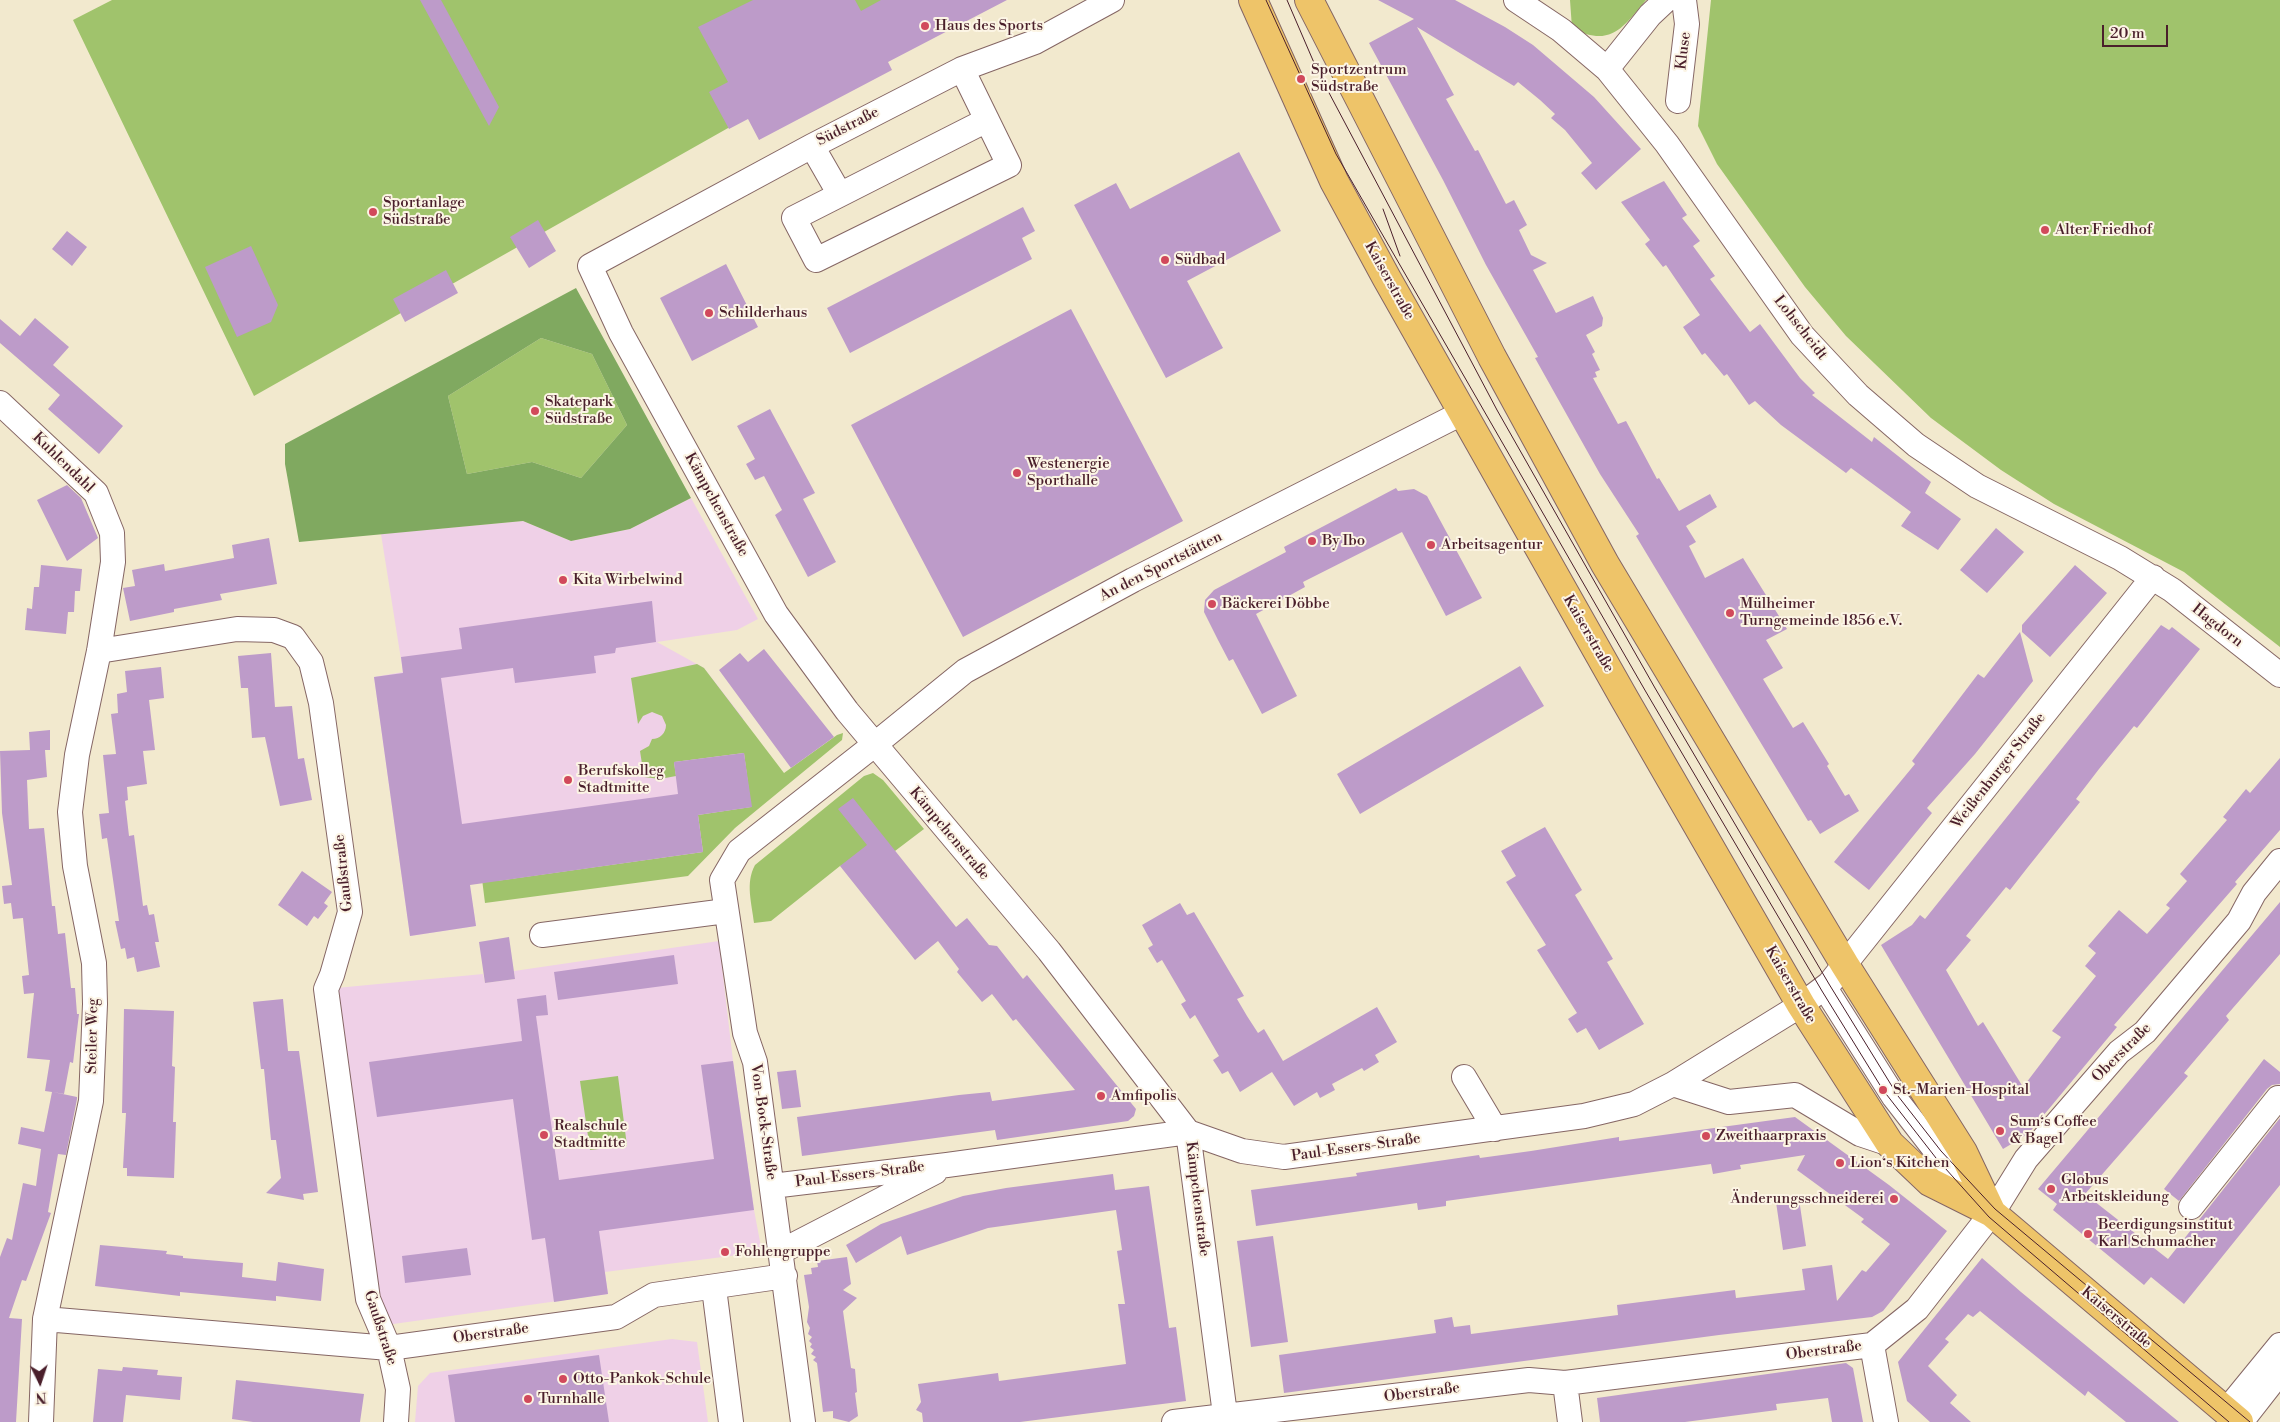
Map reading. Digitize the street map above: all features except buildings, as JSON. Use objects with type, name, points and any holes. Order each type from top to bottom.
[{"type":"main road","name":"Kaiserstraße","points":[[1253,0],[1334,181],[1462,413],[1801,1005],[1890,1144],[1930,1182],[1992,1213],[2235,1418]]},
{"type":"main road","name":"Kaiserstraße","points":[[1309,0],[1492,357],[1605,564],[1845,965],[1963,1152],[1992,1213]]},
{"type":"street","name":"Südstraße","points":[[590,266],[812,146],[962,69],[1034,42],[1112,0]]},
{"type":"street","name":"Lohscheidt","points":[[1516,0],[1561,30],[1607,69],[1667,144],[1802,335],[1858,395],[1916,445],[1977,486],[2120,558],[2153,577]]},
{"type":"street","points":[[1607,69],[1650,15],[1666,0]]},
{"type":"street","name":"Kluse","points":[[1678,101],[1687,24],[1684,0]]},
{"type":"street","points":[[962,69],[987,120],[1009,165],[816,260],[794,218],[839,193],[987,120]]},
{"type":"street","points":[[812,146],[839,193]]},
{"type":"street","name":"Kämpchenstraße","points":[[590,266],[621,332],[776,614],[874,746],[1049,951],[1188,1132],[1226,1419]]},
{"type":"street","name":"Kuhlendahl","points":[[0,403],[96,493],[106,515],[112,533],[113,562],[99,651]]},
{"type":"street","name":"An den Sportstätten","points":[[874,746],[964,670],[1133,580],[1462,413]]},
{"type":"street","name":"Weißenburger Straße","points":[[1825,988],[2153,577]]},
{"type":"street","name":"Hagdorn","points":[[2153,577],[2280,675]]},
{"type":"street","name":"Gaußstraße","points":[[99,651],[237,629],[274,630],[293,637],[311,662],[321,703],[350,912],[332,975],[326,989],[368,1299],[389,1348],[398,1388],[396,1422]]},
{"type":"street","name":"Steiler Weg","points":[[41,1422],[45,1319],[92,1101],[95,1004],[94,963],[75,866],[70,812],[77,755],[99,651]]},
{"type":"street","name":"Von-Bock-Straße","points":[[785,1276],[755,1062],[745,1033],[722,880],[739,851],[874,746]]},
{"type":"street","name":"Oberstraße","points":[[1174,1422],[1226,1419],[1528,1380],[1565,1383],[1872,1345],[1917,1309],[1992,1213],[2026,1159],[2119,1052],[2145,1032],[2239,921],[2254,893],[2280,861]]},
{"type":"street","points":[[542,935],[726,910]]},
{"type":"street","points":[[1825,988],[1894,1097],[1939,1155],[1992,1213]]},
{"type":"street","name":"Paul-Essers-Straße","points":[[772,1186],[947,1165],[1188,1132],[1242,1152],[1284,1157],[1584,1116],[1634,1104],[1673,1084],[1801,1005],[1825,988]]},
{"type":"street","points":[[1464,1077],[1495,1129]]},
{"type":"street","points":[[1673,1084],[1729,1102],[1795,1095],[1860,1134],[1890,1144]]},
{"type":"street","points":[[2191,1207],[2278,1098],[2280,1098]]},
{"type":"street","name":"Paul-Essers-Straße","points":[[782,1251],[947,1165]]},
{"type":"street","points":[[785,1276],[804,1422]]},
{"type":"street","name":"Oberstraße","points":[[45,1319],[389,1348],[616,1316],[654,1295],[714,1288],[785,1276]]},
{"type":"street","points":[[714,1288],[731,1422]]},
{"type":"street","points":[[1872,1345],[1886,1422]]},
{"type":"street","points":[[2235,1418],[2280,1345]]},
{"type":"street","points":[[2235,1418],[2280,1372]]},
{"type":"street","points":[[1565,1383],[1570,1422]]},
{"type":"shaded area","name":"Berufskolleg Stadtmitte","points":[[691,498],[758,619],[737,630],[657,642],[704,668],[743,718],[751,807],[703,852],[496,881],[469,881],[476,926],[410,936],[374,677],[403,672],[381,534],[523,521],[571,541],[630,529]]},
{"type":"shaded area","name":"Realschule Stadtmitte","points":[[719,941],[733,1061],[754,1210],[762,1252],[605,1272],[608,1294],[379,1326],[326,989],[483,974],[485,983],[515,979],[514,971]]},
{"type":"shaded area","name":"Otto-Pankok-Schule","points":[[672,1339],[697,1342],[708,1422],[415,1422],[418,1386],[430,1373]]},
{"type":"green space","name":"Sportanlage Südstraße","points":[[112,0],[890,0],[905,28],[254,396],[73,20]]},
{"type":"green space","points":[[1570,0],[1646,0],[1630,19],[1615,32],[1596,36],[1585,34],[1572,28]]},
{"type":"green space","name":"Alter Friedhof","points":[[1711,0],[2280,0],[2280,647],[2184,572],[2054,504],[2001,470],[1931,418],[1846,336],[1805,287],[1717,164],[1698,126]]},
{"type":"green space","points":[[576,288],[691,498],[630,529],[571,541],[523,521],[299,542],[285,464],[285,444]],"holes":[[[541,338],[592,354],[627,425],[581,478],[532,462],[467,474],[448,396]]]},
{"type":"green space","name":"Skatepark Südstraße","points":[[541,338],[592,354],[627,425],[581,478],[532,462],[467,474],[448,396]]},
{"type":"green space","points":[[697,664],[704,668],[784,773],[837,735],[843,733],[842,740],[735,828],[688,876],[485,903],[482,879],[496,881],[703,852],[698,815],[751,807],[744,753],[674,762],[676,776],[660,779],[644,777],[640,751],[649,746],[652,739],[662,735],[666,725],[662,716],[652,712],[643,716],[638,724],[631,678]]},
{"type":"green space","points":[[873,773],[883,780],[924,829],[895,851],[840,866],[771,921],[754,923],[750,879],[755,865],[864,776]]},
{"type":"green space","points":[[618,1076],[627,1146],[590,1150],[580,1081]]},
{"type":"tram line","points":[[1266,0],[1336,154],[1646,692],[1822,991],[1883,1090],[1936,1158],[1989,1217],[2229,1422]]},
{"type":"tram line","points":[[1287,0],[1318,72],[1497,410],[1655,688],[1829,984],[1898,1096],[1941,1151],[1995,1209],[2250,1422]]},
{"type":"tram line","points":[[1383,209],[1400,256]]},
{"type":"place","name":"Haus des Sports","points":[[925,26]]},
{"type":"place","name":"Sportzentrum Südstraße","points":[[1301,79]]},
{"type":"place","name":"Sportanlage Südstraße","points":[[373,212]]},
{"type":"place","name":"Alter Friedhof","points":[[2045,230]]},
{"type":"place","name":"Südbad","points":[[1165,260]]},
{"type":"place","name":"Schilderhaus","points":[[709,313]]},
{"type":"place","name":"Skatepark Südstraße","points":[[535,411]]},
{"type":"place","name":"Westenergie Sporthalle","points":[[1017,473]]},
{"type":"place","name":"By Ibo","points":[[1312,541]]},
{"type":"place","name":"Arbeitsagentur","points":[[1431,545]]},
{"type":"place","name":"Kita Wirbelwind","points":[[563,580]]},
{"type":"place","name":"Bäckerei Döbbe","points":[[1212,604]]},
{"type":"place","name":"Mülheimer Turngemeinde 1856 e.V.","points":[[1730,613]]},
{"type":"place","name":"Berufskolleg Stadtmitte","points":[[568,780]]},
{"type":"place","name":"St.-Marien-Hospital","points":[[1883,1090]]},
{"type":"place","name":"Amfipolis","points":[[1101,1096]]},
{"type":"place","name":"Sum‘s Coffee & Bagel","points":[[2000,1131]]},
{"type":"place","name":"Realschule Stadtmitte","points":[[544,1135]]},
{"type":"place","name":"Zweithaarpraxis","points":[[1706,1136]]},
{"type":"place","name":"Lion‘s Kitchen","points":[[1840,1163]]},
{"type":"place","name":"Globus Arbeitskleidung","points":[[2051,1189]]},
{"type":"place","name":"Änderungsschneiderei","points":[[1894,1199]]},
{"type":"place","name":"Beerdigungsinstitut Karl Schumacher","points":[[2088,1234]]},
{"type":"place","name":"Fohlengruppe","points":[[725,1252]]},
{"type":"place","name":"Otto-Pankok-Schule","points":[[563,1379]]},
{"type":"place","name":"Turnhalle","points":[[528,1399]]}]
